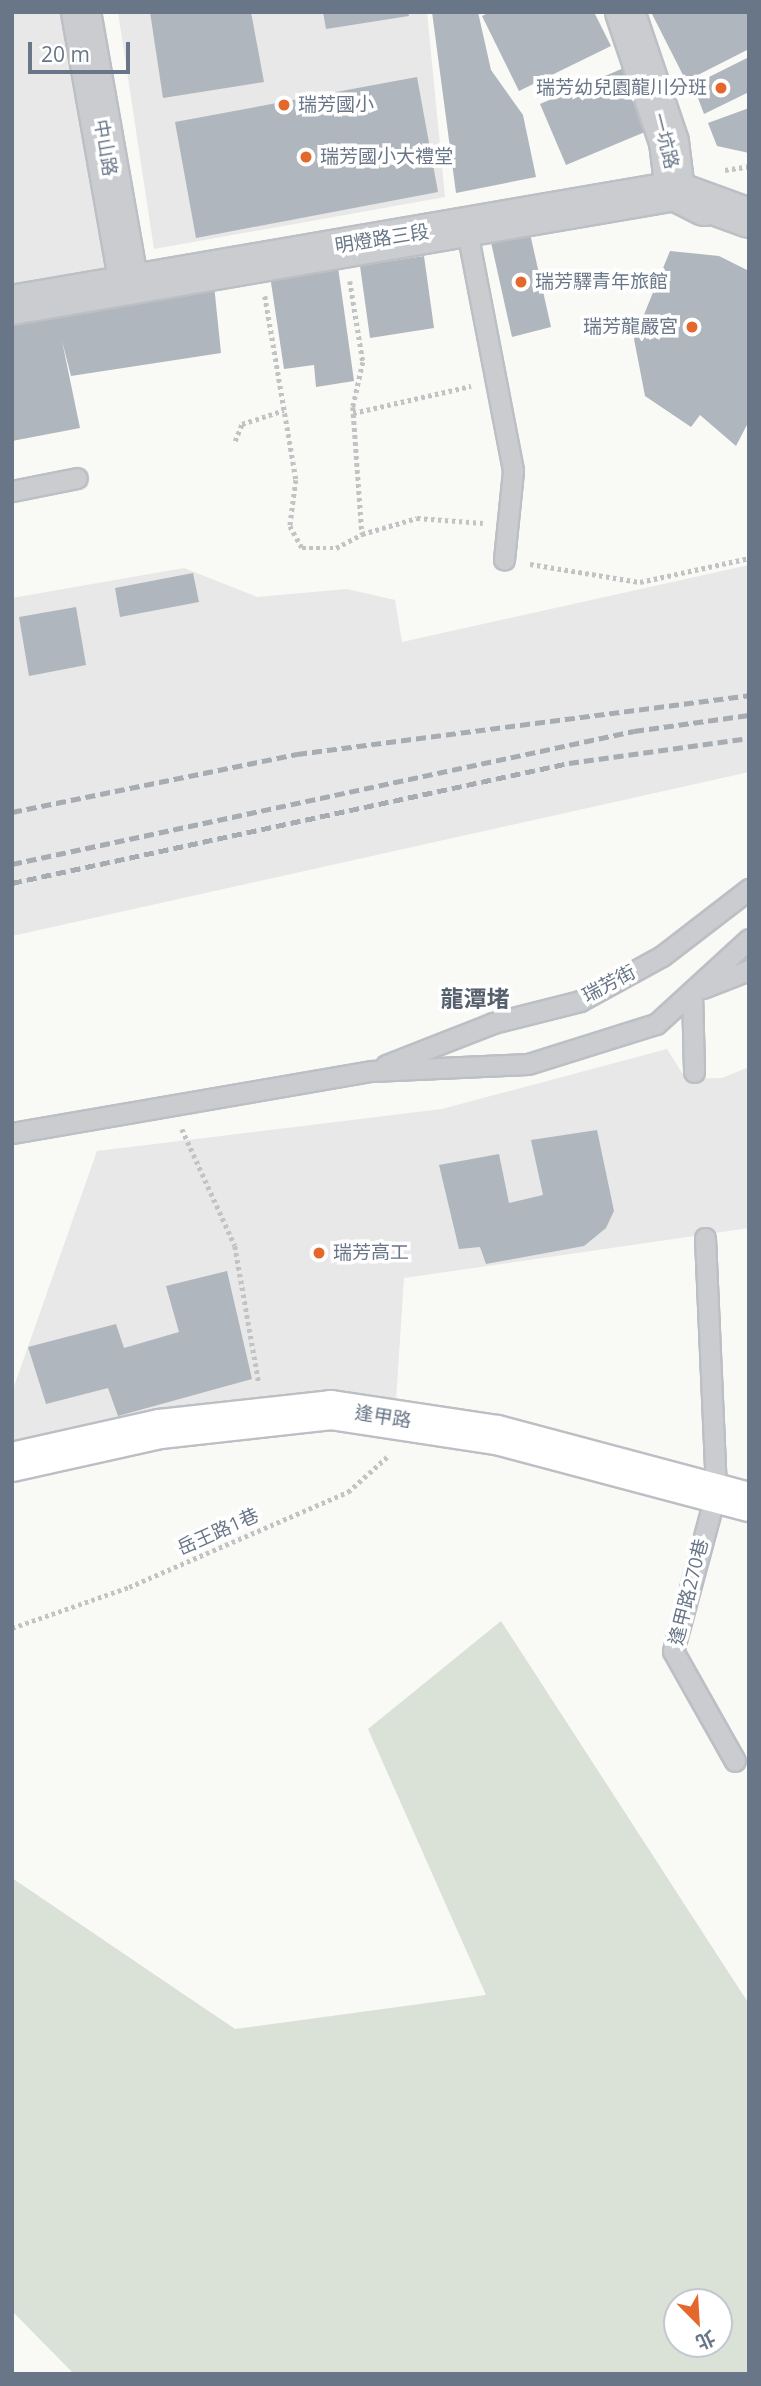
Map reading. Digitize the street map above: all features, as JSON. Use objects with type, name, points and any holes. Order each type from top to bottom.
[{"type":"main road","name":"逢甲路","points":[[12,1462],[160,1429],[331,1410],[497,1435],[732,1497]]},
{"type":"street","name":"中山路","points":[[81,12],[129,283]]},
{"type":"street","name":"一坑路","points":[[625,12],[669,142],[676,191],[749,233]]},
{"type":"street","name":"明燈路三段","points":[[12,305],[345,244],[676,191],[749,218]]},
{"type":"lane","points":[[466,226],[513,471],[504,560]]},
{"type":"lane","points":[[12,491],[77,478]]},
{"type":"lane","name":"瑞芳街","points":[[372,1071],[493,1023],[580,1001],[662,956],[749,889]]},
{"type":"lane","name":"瑞芳街","points":[[12,1133],[372,1071],[528,1064],[656,1024],[749,939]]},
{"type":"lane","points":[[694,1072],[692,993],[749,970]]},
{"type":"lane","name":"逢甲路270巷","points":[[705,1238],[732,1497],[673,1651],[735,1761]]},
{"type":"path","points":[[345,244],[363,362],[353,413],[362,534]]},
{"type":"path","points":[[259,259],[296,480],[290,526],[302,548],[336,548],[362,534],[417,518],[508,524]]},
{"type":"path","points":[[353,413],[495,381]]},
{"type":"path","points":[[235,441],[242,424],[284,410]]},
{"type":"path","points":[[504,560],[640,582],[749,558]]},
{"type":"path","points":[[172,1105],[235,1246],[265,1417]]},
{"type":"path","name":"岳王路1巷","points":[[12,1629],[103,1598],[348,1492],[387,1457],[405,1421]]},
{"type":"shaded area","points":[[12,12],[65,12],[106,273],[12,289]]},
{"type":"shaded area","name":"瑞芳國小","points":[[118,12],[427,12],[445,197],[154,249]]},
{"type":"shaded area","points":[[749,565],[749,772],[12,936],[12,598],[184,568],[257,597],[347,589],[395,600],[402,642]]},
{"type":"shaded area","name":"瑞芳高工","points":[[667,1049],[686,1079],[722,1078],[749,1067],[749,1228],[404,1278],[396,1400],[12,1443],[12,1392],[97,1151],[442,1109]]},
{"type":"shaded area","points":[[501,1621],[749,2004],[749,2374],[74,2374],[12,2311],[12,1878],[235,2029],[486,1995],[368,1729]]},
{"type":"building","points":[[150,12],[251,12],[264,82],[163,98]]},
{"type":"building","points":[[323,12],[408,12],[409,16],[326,29]]},
{"type":"building","points":[[432,12],[478,12],[491,70],[523,115],[536,177],[456,193]]},
{"type":"building","points":[[490,12],[594,12],[611,46],[519,91],[482,16]]},
{"type":"building","points":[[651,12],[749,12],[749,49],[686,81]]},
{"type":"building","name":"瑞芳幼兒園龍川分班","points":[[749,57],[749,92],[704,114],[693,85]]},
{"type":"building","points":[[626,67],[652,129],[566,165],[540,104]]},
{"type":"building","name":"瑞芳國小大禮堂","points":[[417,77],[438,192],[196,238],[175,122]]},
{"type":"building","points":[[749,108],[749,153],[717,146],[708,123]]},
{"type":"building","name":"瑞芳驛青年旅館","points":[[529,229],[551,327],[512,337],[490,238]]},
{"type":"building","name":"瑞芳龍嚴宮","points":[[670,251],[719,256],[749,271],[749,421],[736,446],[700,415],[691,427],[645,396],[634,339]]},
{"type":"building","points":[[424,256],[434,328],[370,338],[360,266]]},
{"type":"building","points":[[338,267],[354,381],[316,387],[314,365],[284,369],[270,276]]},
{"type":"building","points":[[214,285],[221,353],[71,376],[62,341],[80,428],[12,441],[12,319]]},
{"type":"building","points":[[193,573],[199,602],[120,617],[115,588]]},
{"type":"building","points":[[76,607],[86,665],[29,676],[19,617]]},
{"type":"building","points":[[597,1130],[614,1211],[606,1228],[584,1246],[486,1264],[480,1247],[459,1249],[439,1165],[499,1154],[509,1203],[543,1195],[531,1140]]},
{"type":"building","points":[[227,1271],[252,1379],[118,1416],[108,1388],[46,1404],[28,1347],[116,1324],[124,1348],[179,1332],[166,1286]]},
{"type":"railway","points":[[12,812],[297,754],[749,695]]},
{"type":"railway","points":[[12,864],[634,731],[749,715]]},
{"type":"railway","points":[[12,883],[569,763],[749,738]]},
{"type":"place","name":"瑞芳幼兒園龍川分班","points":[[721,88]]},
{"type":"place","name":"瑞芳國小","points":[[284,105]]},
{"type":"place","name":"瑞芳國小大禮堂","points":[[306,157]]},
{"type":"place","name":"瑞芳驛青年旅館","points":[[521,282]]},
{"type":"place","name":"瑞芳龍嚴宮","points":[[692,327]]},
{"type":"place","name":"瑞芳高工","points":[[319,1253]]},
{"type":"district","name":"龍潭堵","points":[[475,998]]}]
